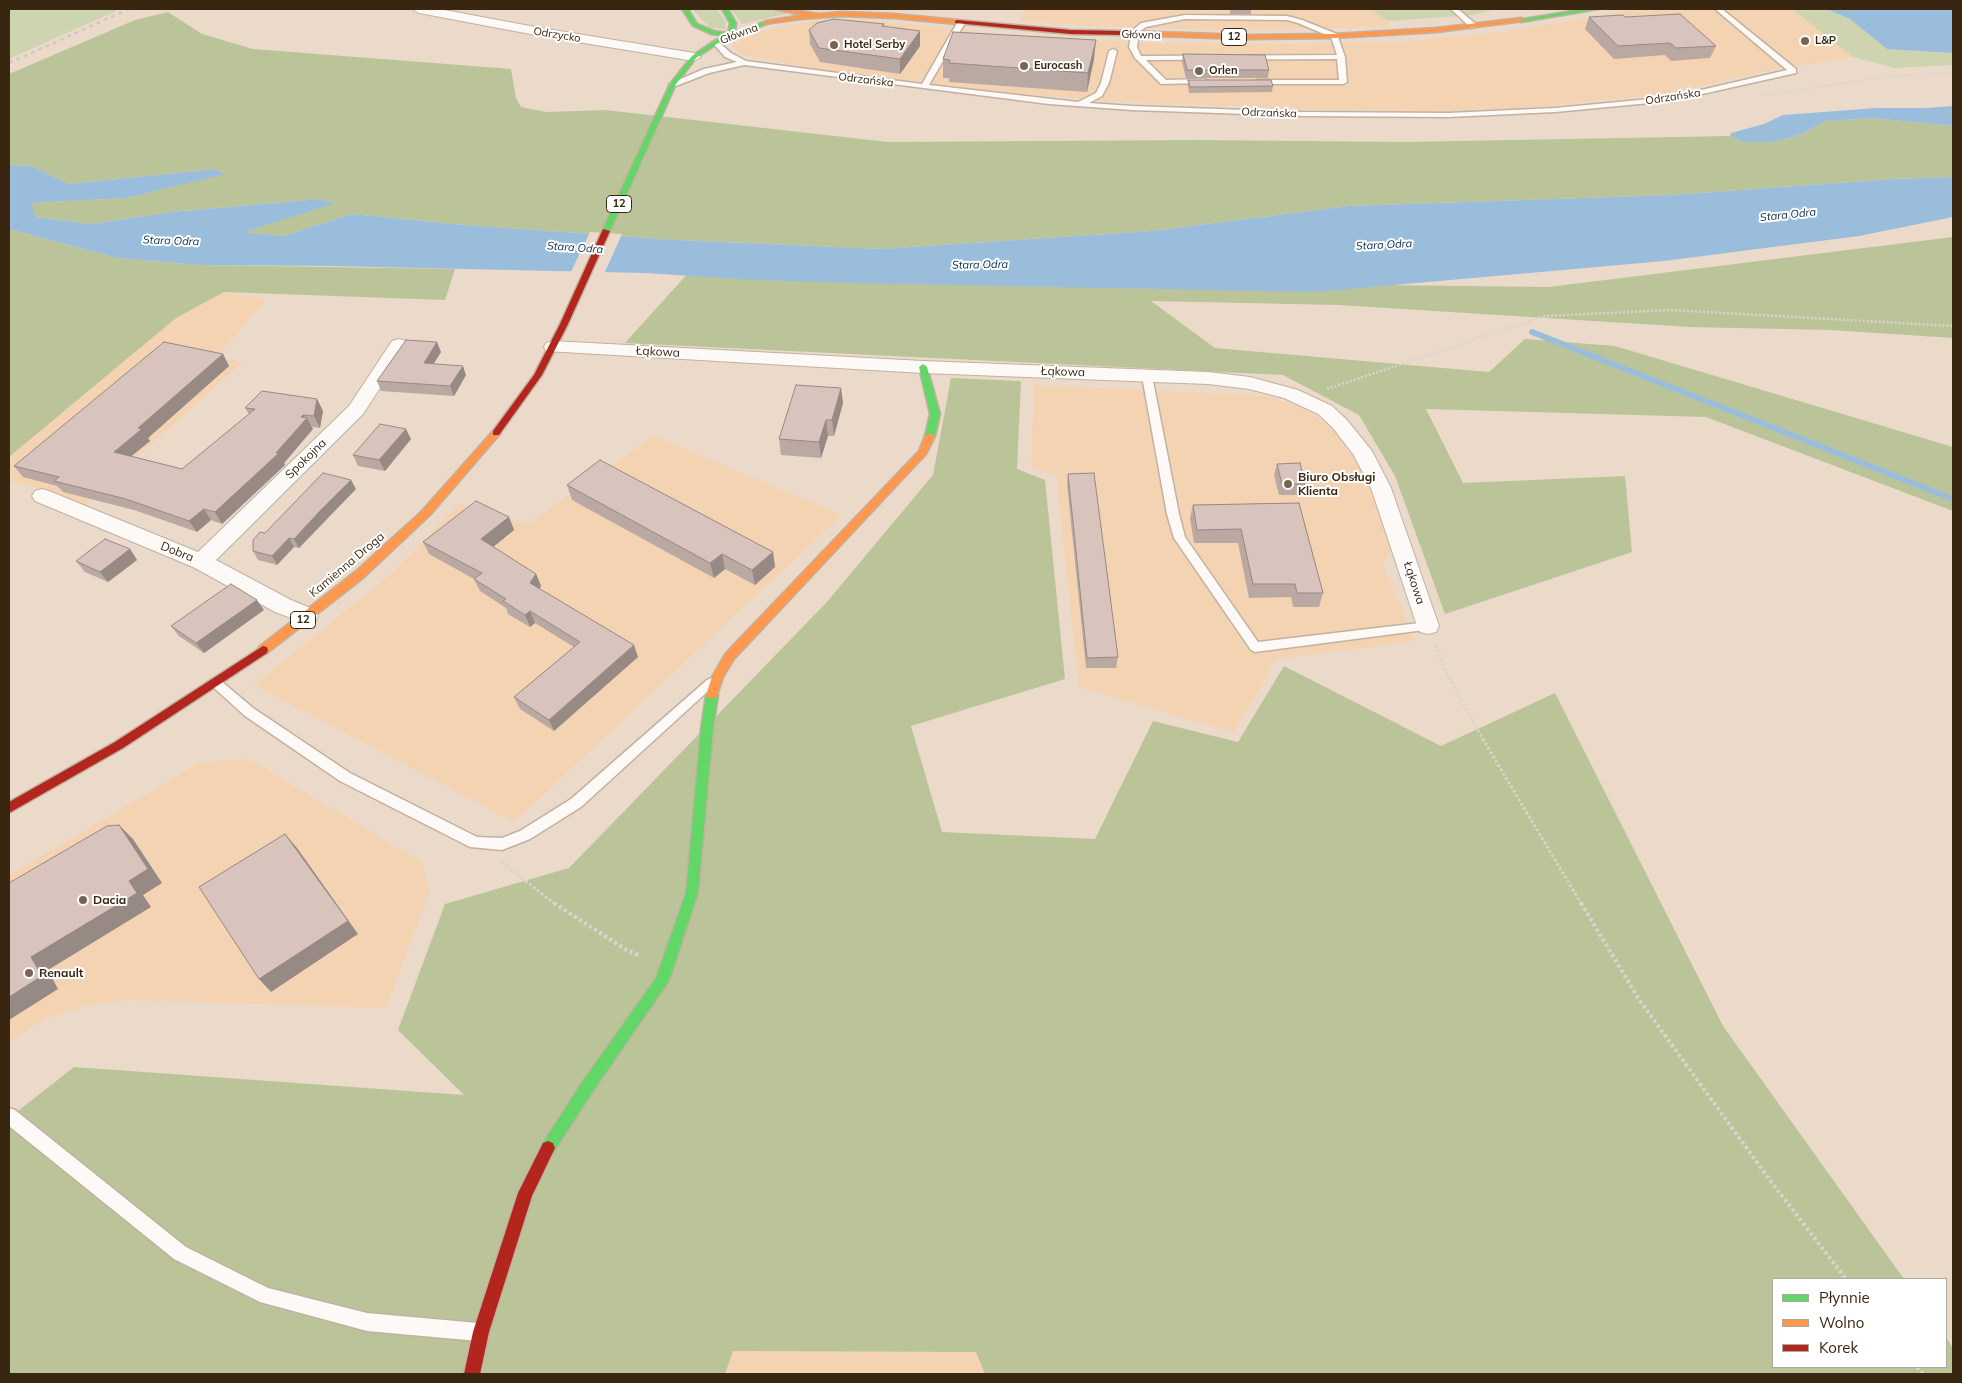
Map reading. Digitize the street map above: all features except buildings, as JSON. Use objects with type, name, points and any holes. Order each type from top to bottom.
[{"type":"main road","points":[[685,9],[692,34],[694,57]]},
{"type":"main road","points":[[692,34],[713,33],[730,35],[733,23],[725,9]]},
{"type":"main road","points":[[777,9],[817,15]]},
{"type":"main road","name":"Główna","points":[[694,57],[730,35],[770,22],[855,11],[961,23],[1071,32],[1248,37],[1334,36],[1474,26],[1595,9]]},
{"type":"main road","name":"12","points":[[673,84],[694,57]]},
{"type":"main road","name":"Kamienna Droga","points":[[9,808],[119,745],[216,683],[307,616],[378,558],[457,481],[512,414],[538,375],[564,324],[673,84]]},
{"type":"main road","points":[[472,1374],[481,1332],[525,1193],[549,1147],[588,1086],[662,981],[692,893],[711,699],[718,677],[730,656],[923,452],[932,431],[936,414],[923,367]]},
{"type":"street","name":"Odrzycko","points":[[420,9],[541,32],[694,57]]},
{"type":"street","name":"Spokojna","points":[[200,562],[356,410],[399,345]]},
{"type":"street","name":"Łąkowa","points":[[553,347],[923,367],[1147,376],[1250,383],[1307,401],[1325,410],[1340,424],[1362,451],[1381,488],[1428,626]]},
{"type":"street","name":"Dobra","points":[[42,496],[200,562],[283,606],[307,616]]},
{"type":"lane","points":[[1454,9],[1474,26]]},
{"type":"lane","name":"Odrzańska","points":[[716,42],[728,55],[744,63],[924,87],[1132,108],[1360,115],[1521,112],[1671,99],[1793,71],[1718,9]]},
{"type":"lane","points":[[1214,82],[1164,82],[1139,58],[1133,47],[1136,30],[1144,25],[1185,17],[1287,18],[1300,21],[1334,36],[1341,57],[1343,82],[1244,82]]},
{"type":"lane","points":[[924,87],[961,23]]},
{"type":"lane","points":[[1080,104],[1099,94],[1113,50]]},
{"type":"lane","points":[[1139,58],[1341,57]]},
{"type":"lane","name":"Odrzańska","points":[[673,84],[707,71],[744,63]]},
{"type":"lane","points":[[1147,376],[1173,514],[1180,538],[1254,647],[1428,626]]},
{"type":"lane","points":[[216,683],[249,712],[345,777],[475,844],[502,844],[525,835],[576,803],[718,677]]},
{"type":"lane","points":[[9,1116],[180,1253],[266,1296],[367,1322],[481,1332]]},
{"type":"path","points":[[1890,76],[1953,73]]},
{"type":"path","points":[[1307,401],[1324,390],[1545,316],[1671,310],[1953,326]]},
{"type":"path","points":[[1428,626],[1445,670],[1481,736],[1640,1001],[1769,1179],[1845,1278]]},
{"type":"path","points":[[475,844],[514,870],[560,908],[628,951],[667,966]]},
{"type":"shaded area","points":[[1025,9],[1371,9],[1388,21],[1391,27],[1216,30],[1106,27],[1019,21]]},
{"type":"shaded area","points":[[1635,9],[1792,9],[1853,57],[1771,70],[1671,93],[1528,108],[1429,111],[1306,109],[1107,101],[941,87],[840,74],[740,54],[731,44],[753,34],[788,25],[826,19],[871,20],[1015,36],[1150,43],[1285,44],[1398,42],[1506,32]]},
{"type":"shaded area","points":[[224,292],[266,300],[216,357],[243,362],[84,505],[51,492],[9,481],[9,457],[176,318]]},
{"type":"shaded area","points":[[1034,385],[1267,396],[1311,413],[1334,430],[1348,444],[1369,486],[1393,546],[1383,565],[1415,641],[1276,659],[1234,733],[1079,687],[1056,475],[1031,467]]},
{"type":"shaded area","points":[[654,436],[842,515],[514,822],[254,685],[391,574],[459,504],[526,525]]},
{"type":"shaded area","points":[[249,759],[422,862],[430,891],[386,1008],[128,1000],[93,1004],[48,1018],[9,1042],[9,875],[199,763]]},
{"type":"shaded area","points":[[733,1351],[976,1352],[985,1374],[725,1374]]},
{"type":"green space","points":[[9,9],[120,9],[9,59]]},
{"type":"green space","points":[[692,9],[716,9],[726,21],[726,30],[709,27]]},
{"type":"green space","points":[[731,9],[762,9],[789,13],[742,24]]},
{"type":"green space","points":[[1371,9],[1497,9],[1472,15],[1388,21]]},
{"type":"green space","points":[[1792,9],[1953,9],[1953,65],[1895,68],[1853,57]]},
{"type":"green space","points":[[168,12],[202,34],[253,49],[511,69],[516,98],[521,107],[546,112],[605,110],[888,142],[1197,140],[1405,142],[1730,136],[1743,142],[1774,142],[1802,134],[1826,121],[1872,118],[1953,126],[1953,177],[1893,179],[1673,195],[1349,206],[1152,231],[882,249],[676,240],[465,225],[352,214],[283,236],[243,232],[335,203],[320,199],[172,212],[91,224],[36,217],[30,203],[127,198],[224,173],[215,169],[69,184],[31,166],[9,165],[9,74],[135,20]]},
{"type":"green space","points":[[9,229],[117,258],[200,265],[455,269],[445,300],[224,292],[176,318],[9,457]]},
{"type":"green space","points":[[1953,237],[1953,338],[1831,330],[1689,327],[1338,305],[1151,301],[1215,348],[1489,372],[1525,339],[1615,346],[1953,447],[1953,511],[1706,417],[1426,409],[1463,483],[1625,476],[1632,552],[1445,614],[1395,476],[1359,415],[1283,375],[625,343],[690,271],[1303,284],[1549,287]]},
{"type":"green space","points":[[951,378],[1021,381],[1017,469],[1045,480],[1065,679],[911,726],[942,832],[1095,839],[1153,721],[1238,742],[1284,666],[1441,746],[1555,693],[1723,1026],[1903,1278],[1772,1278],[1772,1368],[1947,1368],[1947,1339],[1953,1348],[1953,1374],[985,1374],[976,1352],[733,1351],[725,1374],[9,1374],[9,1118],[74,1067],[464,1095],[398,1030],[445,904],[569,868],[826,603],[933,475]]},
{"type":"water","points":[[1827,9],[1953,9],[1953,53],[1887,49],[1850,19]]},
{"type":"water","points":[[1953,106],[1953,126],[1872,118],[1826,121],[1802,134],[1774,142],[1743,142],[1730,136],[1731,133],[1764,124],[1783,115],[1876,108]]},
{"type":"water","name":"Stara Odra","points":[[9,165],[31,166],[69,184],[215,169],[225,174],[127,198],[31,203],[36,217],[91,224],[172,212],[320,199],[336,203],[244,232],[283,236],[352,214],[465,225],[676,240],[882,249],[1152,231],[1349,206],[1673,195],[1893,179],[1953,177],[1953,217],[1859,236],[1664,261],[1316,292],[854,283],[754,280],[645,273],[200,265],[117,258],[9,229]]},
{"type":"pier","points":[[590,232],[622,234],[604,274],[570,274]]},
{"type":"waterway","points":[[1532,332],[1953,499]]},
{"type":"railway","points":[[9,63],[129,9]]},
{"type":"traffic: fast","points":[[685,9],[695,25],[713,33],[731,35],[733,23],[725,9]]},
{"type":"traffic: fast","points":[[1521,20],[1595,9]]},
{"type":"traffic: fast","points":[[606,231],[673,84],[694,57],[716,42],[766,23]]},
{"type":"traffic: fast","points":[[923,367],[935,414],[930,436]]},
{"type":"traffic: fast","points":[[548,1148],[588,1086],[662,981],[692,893],[707,729],[712,695]]},
{"type":"traffic: slow","points":[[777,9],[817,15]]},
{"type":"traffic: slow","points":[[766,23],[800,17],[841,14],[894,16],[957,22]]},
{"type":"traffic: slow","points":[[1123,33],[1248,37],[1334,36],[1437,30],[1521,20]]},
{"type":"traffic: slow","points":[[263,650],[359,575],[426,513],[496,433]]},
{"type":"traffic: slow","points":[[712,695],[718,677],[730,656],[923,452],[930,436]]},
{"type":"traffic: jam","points":[[957,22],[1071,32],[1123,33]]},
{"type":"traffic: jam","points":[[496,433],[538,375],[564,324],[606,231]]},
{"type":"traffic: jam","points":[[9,808],[119,745],[263,650]]},
{"type":"traffic: jam","points":[[472,1374],[481,1332],[525,1193],[548,1148]]},
{"type":"place","name":"L&P","points":[[1805,41]]},
{"type":"place","name":"Hotel Serby","points":[[834,45]]},
{"type":"place","name":"Eurocash","points":[[1024,66]]},
{"type":"place","name":"Orlen","points":[[1199,71]]},
{"type":"place","name":"Biuro Obsługi Klienta","points":[[1288,484]]},
{"type":"place","name":"Dacia","points":[[83,900]]},
{"type":"place","name":"Renault","points":[[29,973]]}]
